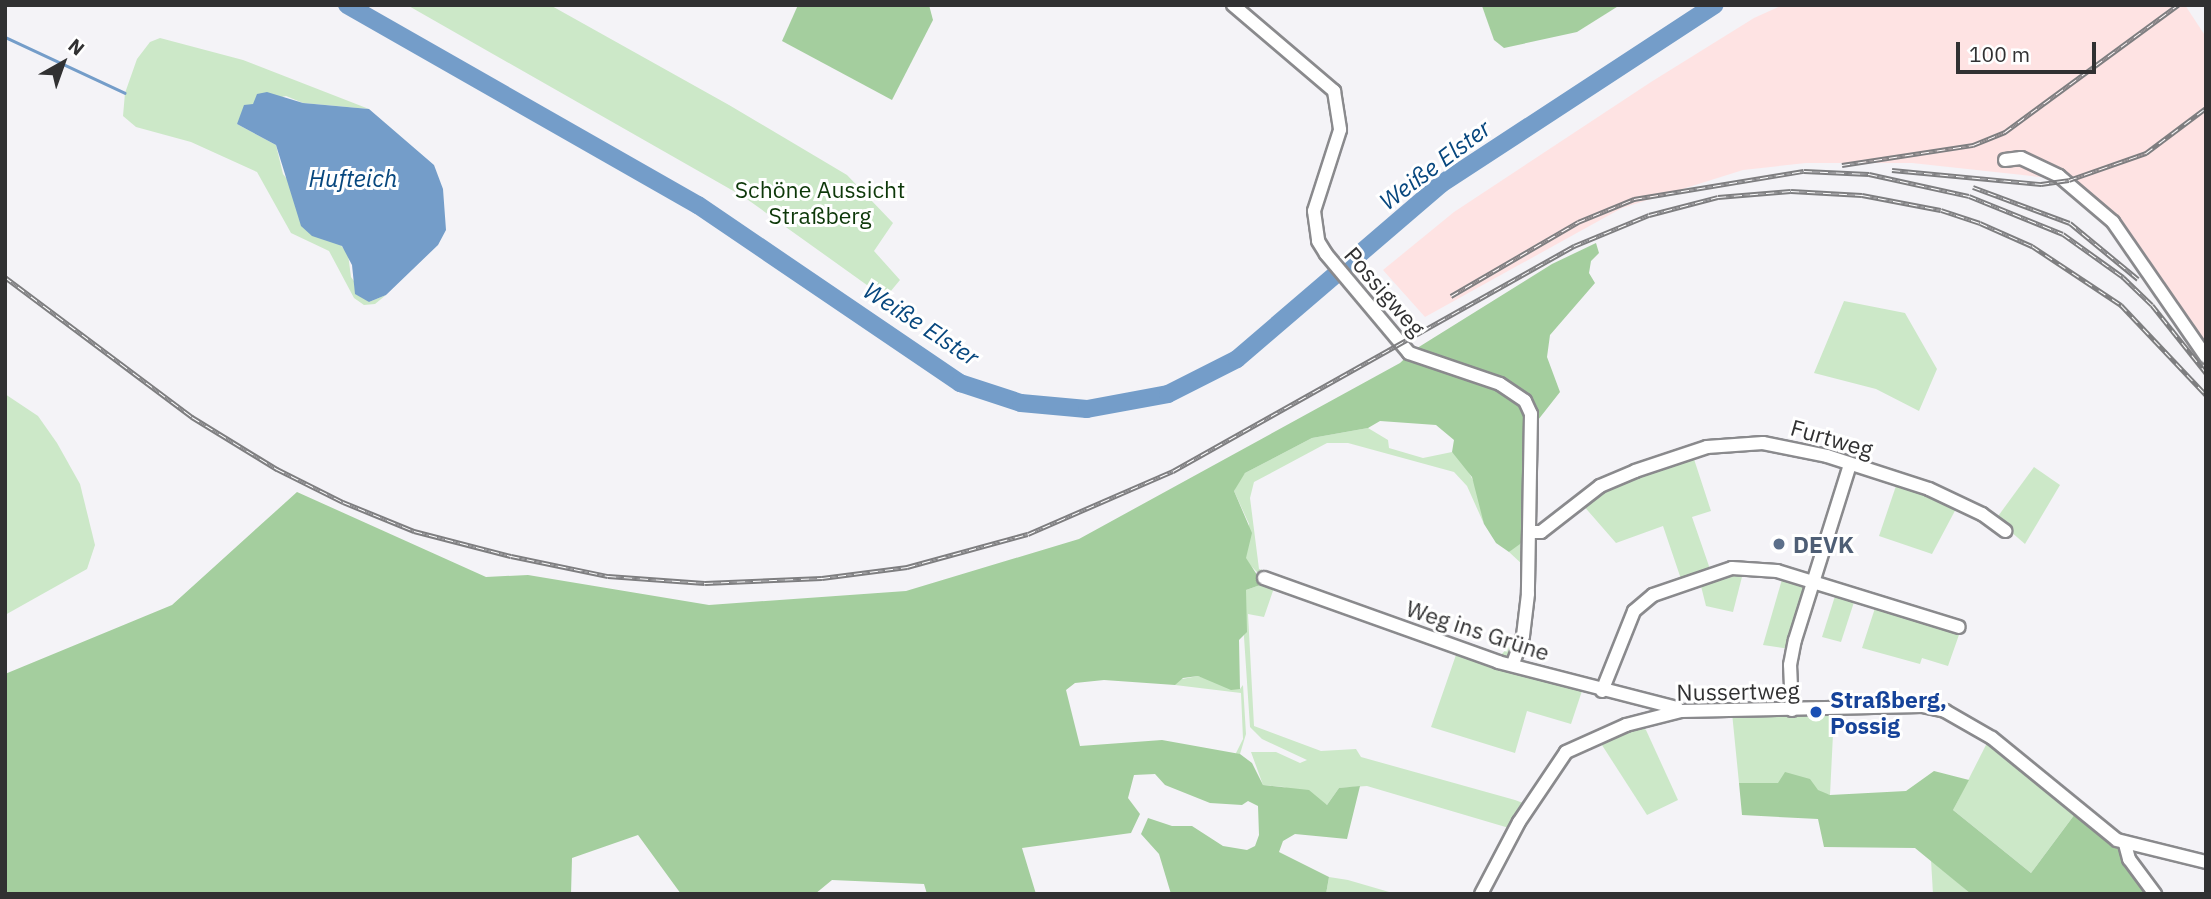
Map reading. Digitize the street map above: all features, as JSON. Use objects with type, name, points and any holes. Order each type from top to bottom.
[{"type":"street","name":"Possigweg","points":[[1233,5],[1334,91],[1340,130],[1314,211],[1318,242],[1326,254],[1409,353],[1500,384],[1525,401],[1533,430],[1530,532],[1522,636],[1513,663]]},
{"type":"street","points":[[2005,160],[2021,158],[2059,176],[2113,222],[2206,357]]},
{"type":"street","name":"Furtweg","points":[[1530,532],[1549,526],[1600,486],[1707,447],[1785,445],[1850,464],[1959,502],[2006,531]]},
{"type":"street","points":[[1792,710],[1790,665],[1850,464]]},
{"type":"street","points":[[1602,691],[1626,622],[1653,595],[1746,567],[1813,582],[1959,627]]},
{"type":"street","name":"Weg ins Grüne","points":[[1264,578],[1449,646],[1681,711]]},
{"type":"street","name":"Nussertweg","points":[[1481,894],[1519,822],[1566,752],[1626,725],[1681,711],[1922,706],[1966,720],[2102,831],[2125,844],[2206,862]]},
{"type":"street","points":[[2125,844],[2129,859],[2155,894]]},
{"type":"shaded area","points":[[1783,5],[2185,5],[2206,37],[2206,345],[2136,245],[2091,192],[2064,172],[2040,177],[1912,163],[1806,163],[1743,170],[1622,208],[1425,317],[1383,270],[1454,212],[1651,82],[1754,18]]},
{"type":"green space","name":"Schöne Aussicht Straßberg","points":[[407,5],[550,5],[729,105],[847,175],[893,223],[874,251],[900,280],[885,298],[744,197]]},
{"type":"green space","points":[[798,5],[929,5],[933,20],[892,100],[782,41]]},
{"type":"green space","points":[[1620,5],[1577,32],[1504,48],[1494,40],[1482,6]]},
{"type":"green space","points":[[160,38],[243,60],[369,109],[303,103],[286,96],[253,104],[237,124],[276,145],[283,174],[348,254],[351,277],[369,302],[386,295],[375,304],[364,305],[354,298],[329,251],[291,233],[257,172],[191,142],[136,127],[123,116],[125,93],[137,59],[150,42]]},
{"type":"green space","points":[[1596,243],[1599,253],[1591,261],[1589,273],[1595,283],[1550,335],[1547,357],[1560,392],[1538,420],[1537,444],[1530,458],[1525,536],[1520,544],[1509,552],[1496,543],[1484,524],[1472,477],[1452,452],[1454,440],[1436,425],[1380,421],[1368,428],[1312,438],[1245,473],[1234,491],[1252,533],[1246,558],[1263,584],[1246,590],[1247,632],[1239,640],[1240,689],[1231,690],[1198,676],[1183,678],[1175,685],[1104,680],[1075,683],[1066,690],[1080,746],[1162,740],[1240,754],[1252,763],[1263,785],[1309,790],[1327,805],[1339,788],[1360,786],[1347,839],[1295,834],[1283,841],[1279,852],[1329,877],[1326,894],[1171,894],[1159,854],[1141,834],[1148,818],[1172,826],[1192,826],[1223,846],[1247,850],[1255,846],[1259,835],[1258,806],[1248,801],[1242,805],[1210,803],[1165,785],[1155,774],[1134,775],[1128,798],[1140,814],[1131,833],[1022,848],[1036,894],[927,894],[924,884],[832,880],[815,894],[681,894],[638,835],[572,858],[571,894],[5,894],[5,674],[172,605],[297,492],[486,577],[528,575],[709,605],[906,591],[1079,539],[1400,363],[1414,350],[1552,264]]},
{"type":"green space","points":[[1844,301],[1905,313],[1937,369],[1919,411],[1876,389],[1814,373]]},
{"type":"green space","points":[[5,394],[38,416],[57,443],[80,484],[95,545],[87,569],[5,615]]},
{"type":"green space","points":[[1368,428],[1388,440],[1389,448],[1423,458],[1452,452],[1462,459],[1480,494],[1484,524],[1467,486],[1454,472],[1348,443],[1327,443],[1254,482],[1250,498],[1259,569],[1500,656],[1515,640],[1522,608],[1523,565],[1509,552],[1525,536],[1523,622],[1510,658],[1506,660],[1261,576],[1245,558],[1249,524],[1234,491],[1237,482],[1245,473],[1312,438]]},
{"type":"green space","points":[[1693,456],[1711,511],[1692,517],[1710,569],[1681,579],[1663,526],[1616,543],[1582,504],[1606,486]]},
{"type":"green space","points":[[2034,467],[2060,485],[2025,544],[1996,519]]},
{"type":"green space","points":[[1897,483],[1958,505],[1932,554],[1879,536]]},
{"type":"green space","points":[[1744,569],[1733,612],[1706,606],[1700,582]]},
{"type":"green space","points":[[1783,576],[1803,582],[1806,589],[1790,649],[1763,645]]},
{"type":"green space","points":[[1263,584],[1275,585],[1264,617],[1248,614],[1254,726],[1321,751],[1356,749],[1361,757],[1523,803],[1509,828],[1367,786],[1339,788],[1327,805],[1284,787],[1263,785],[1251,752],[1276,752],[1300,763],[1307,760],[1262,739],[1250,727],[1244,637],[1246,590]]},
{"type":"green space","points":[[1836,593],[1855,599],[1841,642],[1822,637]]},
{"type":"green space","points":[[1876,605],[1960,632],[1948,666],[1922,658],[1920,664],[1862,648]]},
{"type":"green space","points":[[1457,652],[1583,688],[1571,724],[1527,711],[1515,753],[1431,727]]},
{"type":"green space","points":[[1198,676],[1240,689],[1243,685],[1246,734],[1240,754],[1235,755],[1243,739],[1241,693],[1175,685],[1177,680]]},
{"type":"green space","points":[[1732,713],[1834,714],[1830,795],[1778,783],[1739,783]]},
{"type":"green space","points":[[1636,724],[1646,730],[1678,800],[1647,815],[1600,742]]},
{"type":"green space","points":[[1988,741],[2075,814],[2031,873],[1953,810]]},
{"type":"green space","points":[[1934,771],[1969,780],[1953,810],[2031,873],[2075,814],[2125,855],[2152,894],[1971,894],[1915,848],[1824,847],[1818,819],[1742,815],[1739,783],[1778,783],[1785,772],[1810,779],[1818,790],[1830,795],[1906,791]]},
{"type":"green space","points":[[1931,860],[1971,894],[1933,894]]},
{"type":"green space","points":[[1329,877],[1348,880],[1396,894],[1326,894]]},
{"type":"water","name":"Hufteich","points":[[267,92],[303,103],[369,109],[434,165],[443,189],[446,230],[438,245],[386,295],[369,302],[355,294],[352,265],[342,246],[312,236],[301,226],[276,145],[237,124],[244,105],[253,104],[257,94]]},
{"type":"waterway","name":"Weiße Elster","points":[[347,5],[698,205],[960,383],[1021,403],[1087,409],[1168,394],[1237,359],[1441,184],[1715,5]]},
{"type":"waterway","points":[[5,37],[125,93]]},
{"type":"railway","points":[[1842,165],[1973,145],[2005,132],[2178,5]]},
{"type":"railway","points":[[1892,170],[2041,184],[2069,180],[2146,153],[2206,108]]},
{"type":"railway","points":[[1451,296],[1578,222],[1634,199],[1804,171],[1869,174],[1969,196],[2063,234],[2123,277],[2152,305],[2206,373]]},
{"type":"railway","points":[[1973,187],[2070,223],[2138,279]]},
{"type":"railway","points":[[5,277],[192,417],[277,469],[343,502],[414,531],[511,556],[608,576],[705,583],[822,578],[907,567],[1028,534],[1173,471],[1574,246],[1649,215],[1718,197],[1791,191],[1862,195],[1941,210],[1980,223],[2032,246],[2121,305],[2206,395]]},
{"type":"place","name":"DEVK","points":[[1779,544]]},
{"type":"place","name":"Straßberg, Possig","points":[[1816,712]]}]
